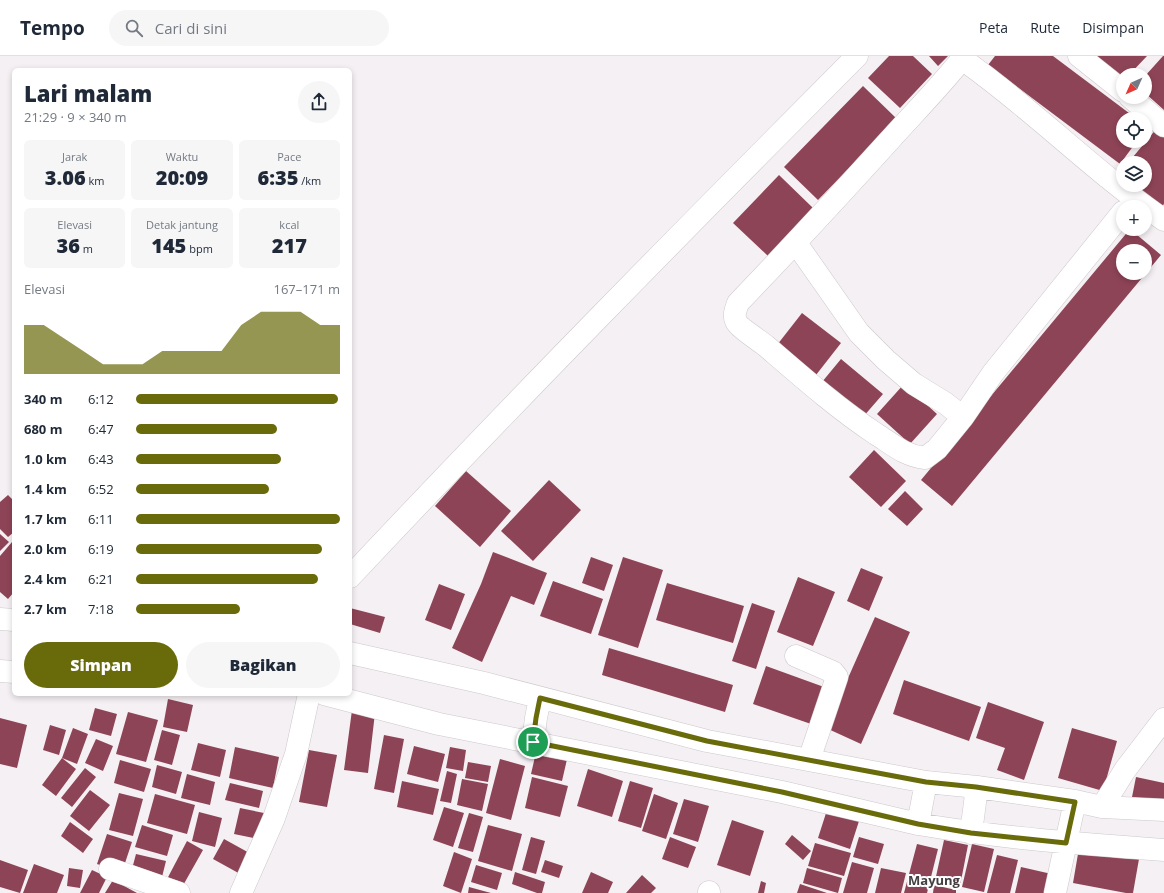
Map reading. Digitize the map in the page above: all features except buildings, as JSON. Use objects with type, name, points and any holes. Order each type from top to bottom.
[{"type":"street","points":[[352,575],[633,282],[856,56]]},
{"type":"street","points":[[1080,56],[1116,86]]},
{"type":"street","points":[[1116,221],[993,373],[963,417],[937,449],[925,458],[914,457],[900,450],[847,414],[735,321],[735,312],[738,303],[796,244],[942,84],[963,58],[989,79],[1121,200]]},
{"type":"street","points":[[1138,104],[1164,126]]},
{"type":"street","points":[[1152,215],[1164,220]]},
{"type":"street","points":[[796,244],[860,334],[886,360],[914,384],[946,403],[963,417]]},
{"type":"street","points":[[0,619],[12,620]]},
{"type":"street","points":[[352,653],[484,683],[536,722],[782,792],[919,821],[972,824],[1066,842],[1164,850]]},
{"type":"street","points":[[796,656],[833,672],[837,677],[809,760]]},
{"type":"street","points":[[0,671],[12,672]]},
{"type":"street","points":[[241,893],[274,818],[296,754],[309,696]]},
{"type":"street","points":[[332,696],[439,724],[536,722],[707,741],[809,760],[924,789],[976,787],[1074,809],[1102,807],[1164,810]]},
{"type":"street","points":[[1102,807],[1125,770],[1164,719]]},
{"type":"street","points":[[972,824],[976,787]]},
{"type":"street","points":[[919,821],[924,789]]},
{"type":"street","points":[[1055,893],[1074,809]]},
{"type":"street","points":[[110,869],[179,893]]},
{"type":"district","name":"Mayung","points":[[934,880]]},
{"type":"route","points":[[540,698],[707,741],[926,782],[957,784],[1075,802],[1066,843],[971,833],[918,824],[782,792],[533,742],[540,698]]}]
